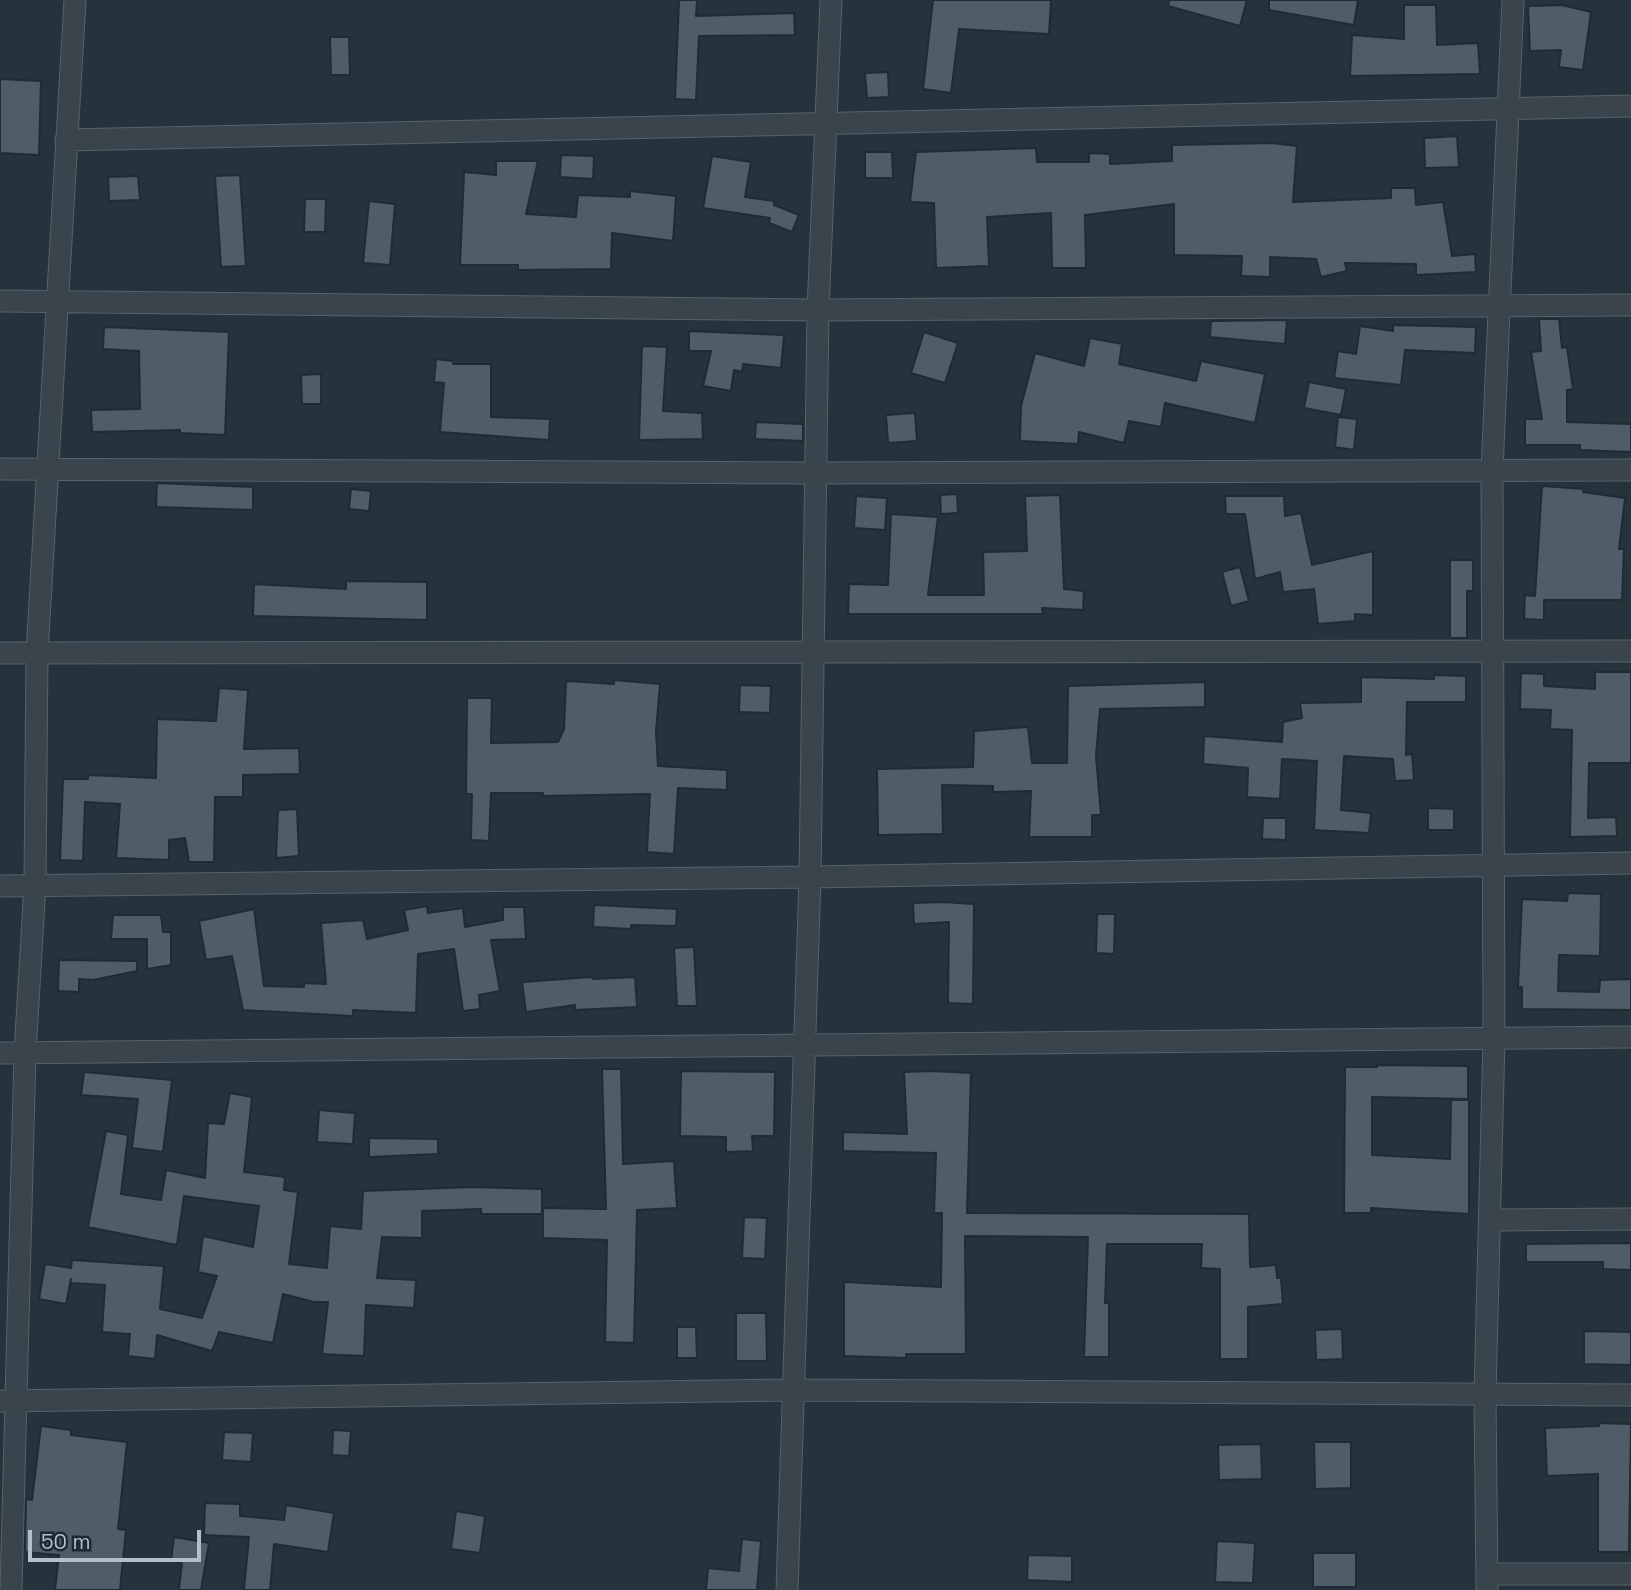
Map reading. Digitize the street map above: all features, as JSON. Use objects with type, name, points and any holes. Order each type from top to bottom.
[{"type":"street","points":[[11,1590],[8,1401],[35,885],[37,653],[75,0]]},
{"type":"street","points":[[787,1590],[791,1390],[810,877],[811,654],[818,310],[831,0]]},
{"type":"street","points":[[1513,0],[1492,470],[1494,1038],[1485,1394],[1487,1582],[1631,1574]]},
{"type":"street","points":[[66,140],[1631,106]]},
{"type":"street","points":[[0,301],[818,310],[1631,305]]},
{"type":"street","points":[[0,469],[815,473],[1631,470]]},
{"type":"street","points":[[0,653],[1631,651]]},
{"type":"street","points":[[0,886],[810,877],[1631,863]]},
{"type":"street","points":[[0,1053],[1631,1037]]},
{"type":"street","points":[[1491,1220],[1631,1219]]},
{"type":"street","points":[[8,1401],[791,1390],[1631,1395]]},
{"type":"building","points":[[679,0],[697,0],[696,16],[794,13],[795,35],[699,36],[696,100],[675,99]]},
{"type":"building","points":[[933,0],[1051,0],[1049,34],[959,29],[951,93],[923,89]]},
{"type":"building","points":[[1169,0],[1247,0],[1240,26],[1168,6]]},
{"type":"building","points":[[1269,0],[1358,0],[1354,25],[1269,10]]},
{"type":"building","points":[[1404,5],[1436,5],[1437,45],[1478,43],[1480,74],[1350,76],[1352,35],[1404,39]]},
{"type":"building","points":[[1562,5],[1591,12],[1583,70],[1559,67],[1561,50],[1530,51],[1528,6]]},
{"type":"building","points":[[330,37],[349,37],[350,75],[331,75]]},
{"type":"building","points":[[888,72],[889,97],[867,98],[865,73]]},
{"type":"building","points":[[0,79],[41,81],[39,155],[0,153]]},
{"type":"building","points":[[1457,136],[1459,167],[1425,168],[1424,138]]},
{"type":"building","points":[[1272,143],[1297,146],[1293,202],[1391,198],[1391,188],[1415,188],[1416,205],[1443,202],[1452,256],[1475,254],[1476,272],[1416,275],[1416,264],[1345,263],[1347,271],[1321,277],[1316,259],[1270,257],[1270,277],[1241,276],[1242,256],[1174,255],[1174,204],[1085,215],[1086,268],[1052,268],[1051,213],[987,217],[989,266],[936,268],[934,203],[910,202],[916,152],[1036,148],[1037,162],[1089,162],[1089,153],[1110,154],[1110,164],[1172,161],[1172,145]]},
{"type":"building","points":[[865,152],[892,152],[893,178],[865,178]]},
{"type":"building","points":[[561,155],[594,156],[593,179],[560,177]]},
{"type":"building","points":[[712,156],[751,162],[745,197],[774,201],[774,205],[799,215],[792,232],[769,223],[770,218],[703,208]]},
{"type":"building","points":[[496,161],[538,161],[526,214],[576,217],[578,195],[630,197],[630,191],[676,196],[673,241],[612,233],[611,269],[518,270],[518,265],[460,265],[464,172],[496,175]]},
{"type":"building","points":[[240,175],[246,266],[221,267],[215,176]]},
{"type":"building","points":[[138,176],[140,200],[109,201],[108,177]]},
{"type":"building","points":[[305,199],[326,199],[325,232],[304,232]]},
{"type":"building","points":[[369,201],[395,204],[390,265],[363,263]]},
{"type":"building","points":[[1539,319],[1559,319],[1562,348],[1567,347],[1573,389],[1567,390],[1567,422],[1631,424],[1631,452],[1580,450],[1580,445],[1525,445],[1525,419],[1542,419],[1531,352],[1541,351]]},
{"type":"building","points":[[1287,320],[1285,344],[1210,337],[1211,321]]},
{"type":"building","points":[[1393,325],[1476,327],[1475,353],[1405,350],[1401,385],[1334,378],[1338,351],[1356,354],[1360,326],[1393,331]]},
{"type":"building","points":[[104,327],[229,332],[225,435],[180,433],[180,430],[92,432],[91,410],[140,409],[139,351],[103,349]]},
{"type":"building","points":[[689,331],[784,335],[781,368],[743,364],[742,372],[734,370],[731,391],[703,386],[711,351],[689,351]]},
{"type":"building","points":[[924,332],[958,343],[945,383],[911,373]]},
{"type":"building","points":[[1090,338],[1122,344],[1119,364],[1196,381],[1201,361],[1265,374],[1255,423],[1165,403],[1161,427],[1129,421],[1124,443],[1079,432],[1078,444],[1020,441],[1021,406],[1035,353],[1084,366]]},
{"type":"building","points":[[642,346],[667,347],[663,411],[702,413],[703,439],[639,440]]},
{"type":"building","points":[[436,359],[453,361],[453,364],[491,364],[491,417],[550,419],[549,440],[440,432],[444,383],[434,382]]},
{"type":"building","points":[[321,374],[321,404],[302,404],[301,375]]},
{"type":"building","points":[[1309,382],[1346,389],[1341,415],[1304,408]]},
{"type":"building","points":[[915,413],[917,441],[888,443],[886,415]]},
{"type":"building","points":[[1338,417],[1357,419],[1354,450],[1335,447]]},
{"type":"building","points":[[756,422],[803,424],[803,441],[755,439]]},
{"type":"building","points":[[157,483],[253,487],[253,510],[156,507]]},
{"type":"building","points":[[1542,486],[1584,489],[1583,492],[1625,498],[1619,549],[1624,549],[1622,600],[1544,600],[1544,620],[1524,619],[1525,595],[1535,596]]},
{"type":"building","points":[[351,489],[371,491],[369,511],[349,509]]},
{"type":"building","points":[[957,494],[958,513],[941,514],[940,495]]},
{"type":"building","points":[[1060,495],[1064,589],[1084,591],[1083,610],[1042,608],[1043,614],[848,614],[849,584],[888,585],[891,514],[938,517],[928,595],[984,595],[983,552],[1027,551],[1025,496]]},
{"type":"building","points":[[856,496],[887,498],[885,530],[854,528]]},
{"type":"building","points":[[1225,496],[1284,496],[1285,516],[1301,513],[1312,565],[1373,551],[1373,615],[1355,614],[1355,621],[1318,624],[1314,589],[1283,592],[1280,572],[1255,579],[1245,514],[1226,514]]},
{"type":"building","points":[[1450,560],[1473,560],[1473,591],[1467,591],[1467,638],[1450,638]]},
{"type":"building","points":[[1240,567],[1249,601],[1231,606],[1222,572]]},
{"type":"building","points":[[346,581],[427,582],[427,620],[253,616],[254,584],[346,589]]},
{"type":"building","points":[[1595,672],[1631,672],[1631,763],[1589,763],[1588,818],[1616,817],[1617,836],[1570,837],[1572,730],[1550,729],[1551,710],[1520,709],[1521,673],[1544,674],[1544,686],[1595,689]]},
{"type":"building","points":[[1434,675],[1466,676],[1466,702],[1407,702],[1406,755],[1412,754],[1414,780],[1395,781],[1393,759],[1344,756],[1341,810],[1371,813],[1369,833],[1314,830],[1317,761],[1282,759],[1280,799],[1247,797],[1248,768],[1203,764],[1204,736],[1282,742],[1283,722],[1302,718],[1300,703],[1361,702],[1361,677],[1434,679]]},
{"type":"building","points":[[614,680],[660,684],[656,731],[658,766],[727,770],[727,790],[678,788],[674,854],[647,852],[650,794],[543,796],[543,793],[491,793],[489,841],[471,840],[472,794],[466,794],[467,698],[492,698],[491,743],[558,742],[564,729],[566,681],[614,684]]},
{"type":"building","points":[[1205,682],[1205,707],[1100,709],[1096,756],[1101,815],[1092,815],[1092,837],[1029,837],[1031,791],[993,792],[993,786],[942,785],[943,834],[878,835],[877,769],[973,767],[974,731],[1028,727],[1032,763],[1067,763],[1068,686]]},
{"type":"building","points":[[740,685],[771,686],[770,713],[739,712]]},
{"type":"building","points":[[219,688],[248,690],[244,749],[299,748],[300,774],[243,775],[243,797],[215,797],[214,862],[189,862],[185,838],[169,840],[169,860],[116,858],[120,804],[85,802],[83,861],[60,860],[63,779],[88,779],[88,775],[156,778],[157,719],[216,721]]},
{"type":"building","points":[[1428,808],[1454,809],[1454,830],[1428,830]]},
{"type":"building","points":[[297,809],[299,856],[276,858],[278,810]]},
{"type":"building","points":[[1263,818],[1286,818],[1286,840],[1262,839]]},
{"type":"building","points":[[1568,893],[1601,894],[1600,956],[1559,955],[1558,991],[1599,992],[1600,980],[1631,979],[1631,1010],[1522,1009],[1522,987],[1518,988],[1522,899],[1567,901]]},
{"type":"building","points":[[913,903],[974,904],[973,1004],[948,1003],[949,922],[914,924]]},
{"type":"building","points":[[594,905],[677,909],[676,926],[631,925],[631,929],[593,927]]},
{"type":"building","points":[[427,906],[428,913],[463,908],[465,927],[503,920],[503,907],[524,907],[526,939],[491,940],[500,991],[479,995],[480,1009],[463,1011],[454,949],[418,954],[416,1013],[353,1010],[353,1016],[243,1010],[232,956],[206,960],[199,921],[254,909],[264,986],[304,987],[304,983],[326,984],[321,923],[363,920],[367,939],[408,930],[404,910]]},
{"type":"building","points":[[1097,914],[1115,914],[1114,954],[1096,953]]},
{"type":"building","points":[[113,915],[161,915],[163,932],[171,932],[171,965],[147,969],[147,939],[111,939]]},
{"type":"building","points":[[694,947],[697,1006],[677,1006],[674,948]]},
{"type":"building","points":[[59,960],[137,961],[137,971],[93,980],[79,979],[79,992],[58,991]]},
{"type":"building","points":[[635,977],[637,1007],[575,1010],[575,1005],[526,1012],[522,982]]},
{"type":"building","points":[[1468,1066],[1468,1099],[1372,1097],[1372,1155],[1450,1159],[1451,1100],[1469,1100],[1469,1214],[1371,1208],[1371,1213],[1344,1213],[1345,1067]]},
{"type":"building","points":[[602,1069],[621,1069],[623,1164],[674,1161],[677,1208],[637,1210],[634,1343],[605,1342],[607,1240],[543,1238],[543,1208],[606,1209]]},
{"type":"building","points":[[681,1071],[775,1072],[774,1136],[752,1136],[753,1151],[726,1152],[726,1137],[680,1136]]},
{"type":"building","points":[[84,1072],[172,1080],[163,1152],[132,1148],[138,1099],[81,1095]]},
{"type":"building","points":[[904,1072],[971,1073],[967,1213],[1249,1214],[1250,1267],[1276,1265],[1277,1278],[1281,1278],[1283,1304],[1248,1307],[1248,1359],[1220,1359],[1220,1269],[1201,1268],[1202,1244],[1107,1244],[1105,1303],[1109,1303],[1109,1357],[1084,1357],[1088,1237],[965,1236],[966,1354],[906,1354],[906,1358],[844,1356],[844,1282],[941,1287],[942,1213],[934,1213],[936,1153],[843,1151],[843,1132],[907,1134]]},
{"type":"building","points":[[230,1093],[252,1097],[244,1172],[285,1177],[284,1190],[298,1192],[289,1264],[327,1268],[330,1226],[361,1229],[363,1191],[472,1187],[542,1189],[542,1214],[481,1214],[481,1209],[422,1211],[422,1238],[382,1237],[377,1278],[416,1280],[414,1308],[366,1305],[364,1356],[322,1354],[328,1302],[314,1302],[283,1294],[273,1343],[219,1332],[212,1351],[157,1335],[155,1359],[128,1356],[130,1334],[102,1332],[105,1285],[70,1283],[66,1304],[39,1299],[45,1264],[71,1268],[72,1260],[164,1266],[160,1309],[202,1318],[217,1276],[198,1272],[203,1236],[253,1247],[259,1206],[184,1196],[177,1245],[88,1227],[106,1131],[128,1135],[121,1194],[161,1200],[166,1170],[205,1178],[208,1123],[224,1124]]},
{"type":"building","points":[[319,1110],[355,1113],[353,1144],[317,1142]]},
{"type":"building","points":[[369,1138],[438,1139],[438,1154],[369,1157]]},
{"type":"building","points":[[744,1217],[767,1218],[765,1259],[742,1258]]},
{"type":"building","points":[[1631,1243],[1631,1270],[1603,1269],[1603,1262],[1526,1262],[1526,1244]]},
{"type":"building","points":[[736,1313],[766,1313],[767,1361],[736,1361]]},
{"type":"building","points":[[677,1327],[696,1327],[697,1358],[677,1358]]},
{"type":"building","points":[[1342,1329],[1343,1359],[1316,1360],[1315,1330]]},
{"type":"building","points":[[1584,1331],[1631,1332],[1631,1365],[1584,1364]]},
{"type":"building","points":[[1599,1423],[1631,1424],[1629,1552],[1598,1552],[1598,1474],[1547,1476],[1545,1428],[1599,1426]]},
{"type":"building","points":[[41,1426],[71,1430],[71,1435],[127,1442],[118,1529],[126,1530],[120,1590],[55,1590],[59,1555],[25,1552],[26,1499],[32,1500]]},
{"type":"building","points":[[333,1430],[351,1431],[349,1456],[332,1455]]},
{"type":"building","points":[[224,1432],[253,1433],[251,1462],[222,1460]]},
{"type":"building","points":[[1314,1442],[1351,1442],[1351,1488],[1315,1489]]},
{"type":"building","points":[[1261,1444],[1262,1479],[1219,1480],[1218,1445]]},
{"type":"building","points":[[205,1503],[240,1504],[240,1516],[284,1520],[286,1505],[334,1513],[328,1552],[274,1544],[270,1590],[244,1590],[249,1537],[204,1535]]},
{"type":"building","points":[[456,1511],[485,1516],[480,1553],[451,1549]]},
{"type":"building","points":[[174,1537],[209,1543],[201,1590],[179,1590],[182,1563],[171,1561]]},
{"type":"building","points":[[742,1539],[761,1541],[757,1590],[706,1590],[708,1568],[739,1571]]},
{"type":"building","points":[[1217,1541],[1255,1543],[1253,1583],[1215,1582]]},
{"type":"building","points":[[1313,1553],[1356,1553],[1356,1587],[1313,1587]]},
{"type":"building","points":[[1028,1555],[1072,1556],[1072,1582],[1027,1580]]}]
